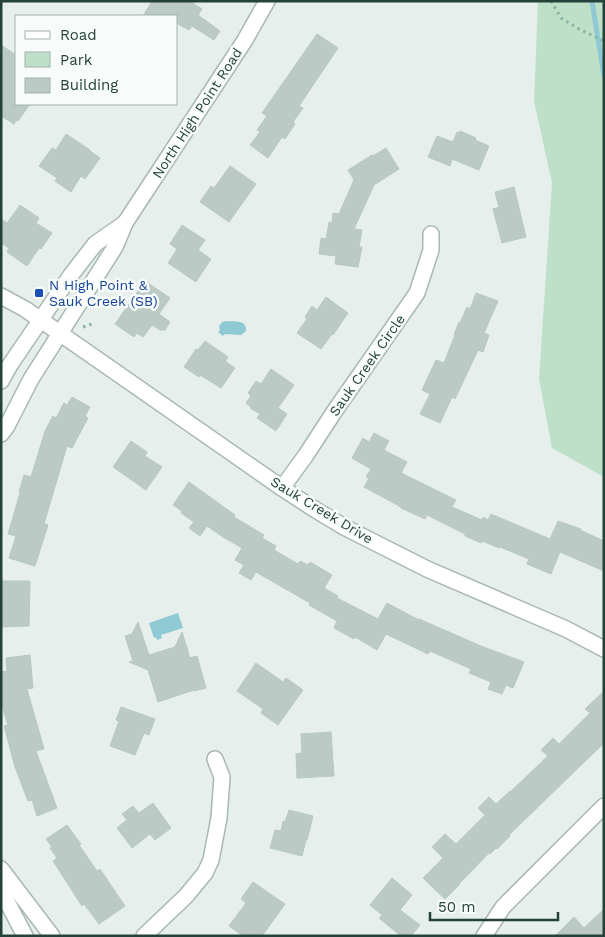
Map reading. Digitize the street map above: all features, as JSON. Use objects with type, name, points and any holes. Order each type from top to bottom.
[{"type":"street","name":"North High Point Road","points":[[1,434],[31,379],[115,247],[125,223],[245,40],[267,1]]},
{"type":"street","name":"North High Point Road","points":[[1,381],[40,320],[95,244],[125,223]]},
{"type":"street","name":"Sauk Creek Circle","points":[[282,488],[417,293],[431,250],[431,234]]},
{"type":"street","name":"Sauk Creek Drive","points":[[1,296],[25,309],[89,352],[282,488],[344,527],[427,569],[566,629],[604,649]]},
{"type":"street","points":[[144,936],[186,896],[205,873],[211,860],[219,818],[222,777],[215,759]]},
{"type":"street","points":[[484,936],[503,907],[604,806]]},
{"type":"street","points":[[1,869],[52,936]]},
{"type":"street","points":[[1,890],[25,936]]},
{"type":"path","points":[[551,1],[561,18],[604,41]]},
{"type":"path","points":[[83,327],[92,324]]},
{"type":"green space","points":[[538,1],[604,1],[604,477],[552,448],[539,379],[552,183],[534,101]]},
{"type":"water","points":[[225,321],[242,323],[246,327],[246,331],[241,335],[225,334],[223,336],[218,332],[220,330],[219,326]]},
{"type":"water","points":[[178,613],[183,628],[161,635],[162,638],[157,640],[156,637],[154,638],[149,623]]},
{"type":"building","points":[[152,1],[190,1],[202,9],[198,15],[220,31],[214,40],[192,26],[189,30],[178,24],[178,15],[144,15]]},
{"type":"building","points":[[317,34],[338,48],[299,106],[303,108],[293,122],[295,124],[285,139],[282,137],[268,158],[250,145],[260,132],[257,130],[267,116],[262,113]]},
{"type":"building","points":[[1,45],[15,54],[15,105],[29,105],[14,124],[1,116]]},
{"type":"building","points":[[460,131],[489,146],[479,170],[452,159],[450,166],[428,157],[437,136],[453,142],[457,132],[459,133]]},
{"type":"building","points":[[66,134],[100,158],[85,179],[81,176],[71,192],[55,181],[57,178],[39,166],[52,148],[56,150]]},
{"type":"building","points":[[386,148],[399,169],[374,185],[354,229],[362,230],[359,247],[362,247],[358,267],[335,264],[336,256],[319,254],[321,238],[326,239],[329,222],[332,223],[333,213],[339,214],[354,180],[348,170]]},
{"type":"building","points":[[230,166],[256,184],[229,222],[200,202],[211,186],[214,188]]},
{"type":"building","points":[[514,187],[526,237],[502,243],[493,209],[499,207],[495,192]]},
{"type":"building","points":[[20,205],[39,218],[36,223],[52,233],[27,266],[7,252],[9,248],[1,243],[1,219],[7,223]]},
{"type":"building","points":[[182,225],[205,240],[198,250],[211,259],[196,282],[168,263],[177,249],[170,244]]},
{"type":"building","points":[[145,281],[170,298],[159,314],[170,322],[165,330],[160,330],[152,325],[143,337],[137,333],[134,337],[115,324]]},
{"type":"building","points":[[476,293],[498,301],[484,333],[489,335],[483,352],[478,350],[455,399],[452,397],[440,423],[420,414],[430,394],[422,390],[436,360],[444,363],[459,322],[467,307],[470,309]]},
{"type":"building","points":[[326,297],[348,313],[321,349],[297,333],[307,319],[305,317],[312,306],[317,310]]},
{"type":"building","points":[[205,341],[228,357],[225,361],[235,368],[221,388],[184,367],[196,349],[198,350]]},
{"type":"building","points":[[271,369],[294,385],[278,408],[287,414],[276,431],[257,418],[260,414],[246,403],[251,396],[248,393],[256,381],[261,384]]},
{"type":"building","points":[[72,397],[90,407],[85,416],[88,418],[72,448],[67,446],[44,524],[48,525],[35,566],[9,558],[16,536],[8,534],[24,475],[31,477],[45,431],[53,416],[56,418],[64,403],[67,405]]},
{"type":"building","points":[[374,433],[389,441],[384,450],[407,462],[401,473],[456,500],[452,507],[482,520],[483,517],[488,520],[491,514],[550,539],[558,521],[581,529],[604,541],[604,571],[560,552],[551,574],[527,564],[529,559],[482,541],[481,543],[427,515],[425,519],[364,487],[369,478],[366,477],[371,469],[352,458],[363,438],[369,442]]},
{"type":"building","points":[[131,441],[147,452],[145,456],[162,467],[146,490],[113,467]]},
{"type":"building","points":[[189,482],[235,515],[234,517],[264,535],[262,538],[276,546],[274,550],[298,564],[300,561],[308,565],[310,562],[332,575],[324,588],[338,596],[337,598],[378,619],[387,603],[419,620],[524,662],[513,688],[506,685],[502,694],[488,689],[491,682],[469,673],[471,669],[430,651],[428,654],[386,634],[377,650],[355,637],[354,639],[334,628],[337,621],[256,572],[251,580],[239,573],[244,565],[235,560],[242,548],[207,526],[200,536],[189,528],[194,522],[173,505]]},
{"type":"building","points":[[2,581],[30,581],[29,626],[1,627]]},
{"type":"building","points":[[138,622],[149,655],[175,647],[182,632],[190,658],[197,656],[206,688],[158,702],[148,670],[129,662],[133,661],[125,636],[132,634]]},
{"type":"building","points":[[30,655],[33,688],[27,689],[44,749],[36,751],[57,808],[37,816],[32,800],[28,801],[15,767],[4,726],[8,725],[1,703],[1,672],[7,671],[6,658]]},
{"type":"building","points":[[256,663],[283,682],[286,678],[303,690],[278,725],[261,713],[263,709],[237,691]]},
{"type":"building","points":[[604,691],[604,743],[509,835],[497,849],[489,853],[445,899],[423,878],[443,858],[432,847],[445,834],[456,844],[485,815],[478,808],[489,797],[496,804],[510,792],[548,756],[541,750],[553,738],[559,744],[590,713],[585,709]]},
{"type":"building","points":[[121,707],[155,719],[149,735],[144,733],[135,755],[110,746],[119,721],[116,720]]},
{"type":"building","points":[[331,732],[334,776],[297,778],[296,754],[302,753],[301,734]]},
{"type":"building","points":[[153,803],[171,828],[155,840],[150,834],[132,848],[117,828],[127,820],[122,814],[133,806],[139,813]]},
{"type":"building","points":[[289,810],[313,816],[302,856],[270,848],[275,830],[281,831],[283,821],[285,822]]},
{"type":"building","points":[[67,825],[97,871],[100,869],[125,906],[99,924],[84,904],[82,906],[53,861],[57,858],[46,839]]},
{"type":"building","points":[[392,878],[412,895],[400,910],[420,925],[411,936],[401,936],[379,918],[382,915],[370,905]]},
{"type":"building","points":[[253,882],[285,904],[262,936],[243,936],[229,926],[246,903],[241,899]]},
{"type":"building","points":[[604,909],[604,936],[555,936],[574,917],[584,928]]},
{"type":"waterway","points":[[592,1],[604,76]]},
{"type":"place","name":"N High Point & Sauk Creek (SB)","points":[[39,293]]}]
